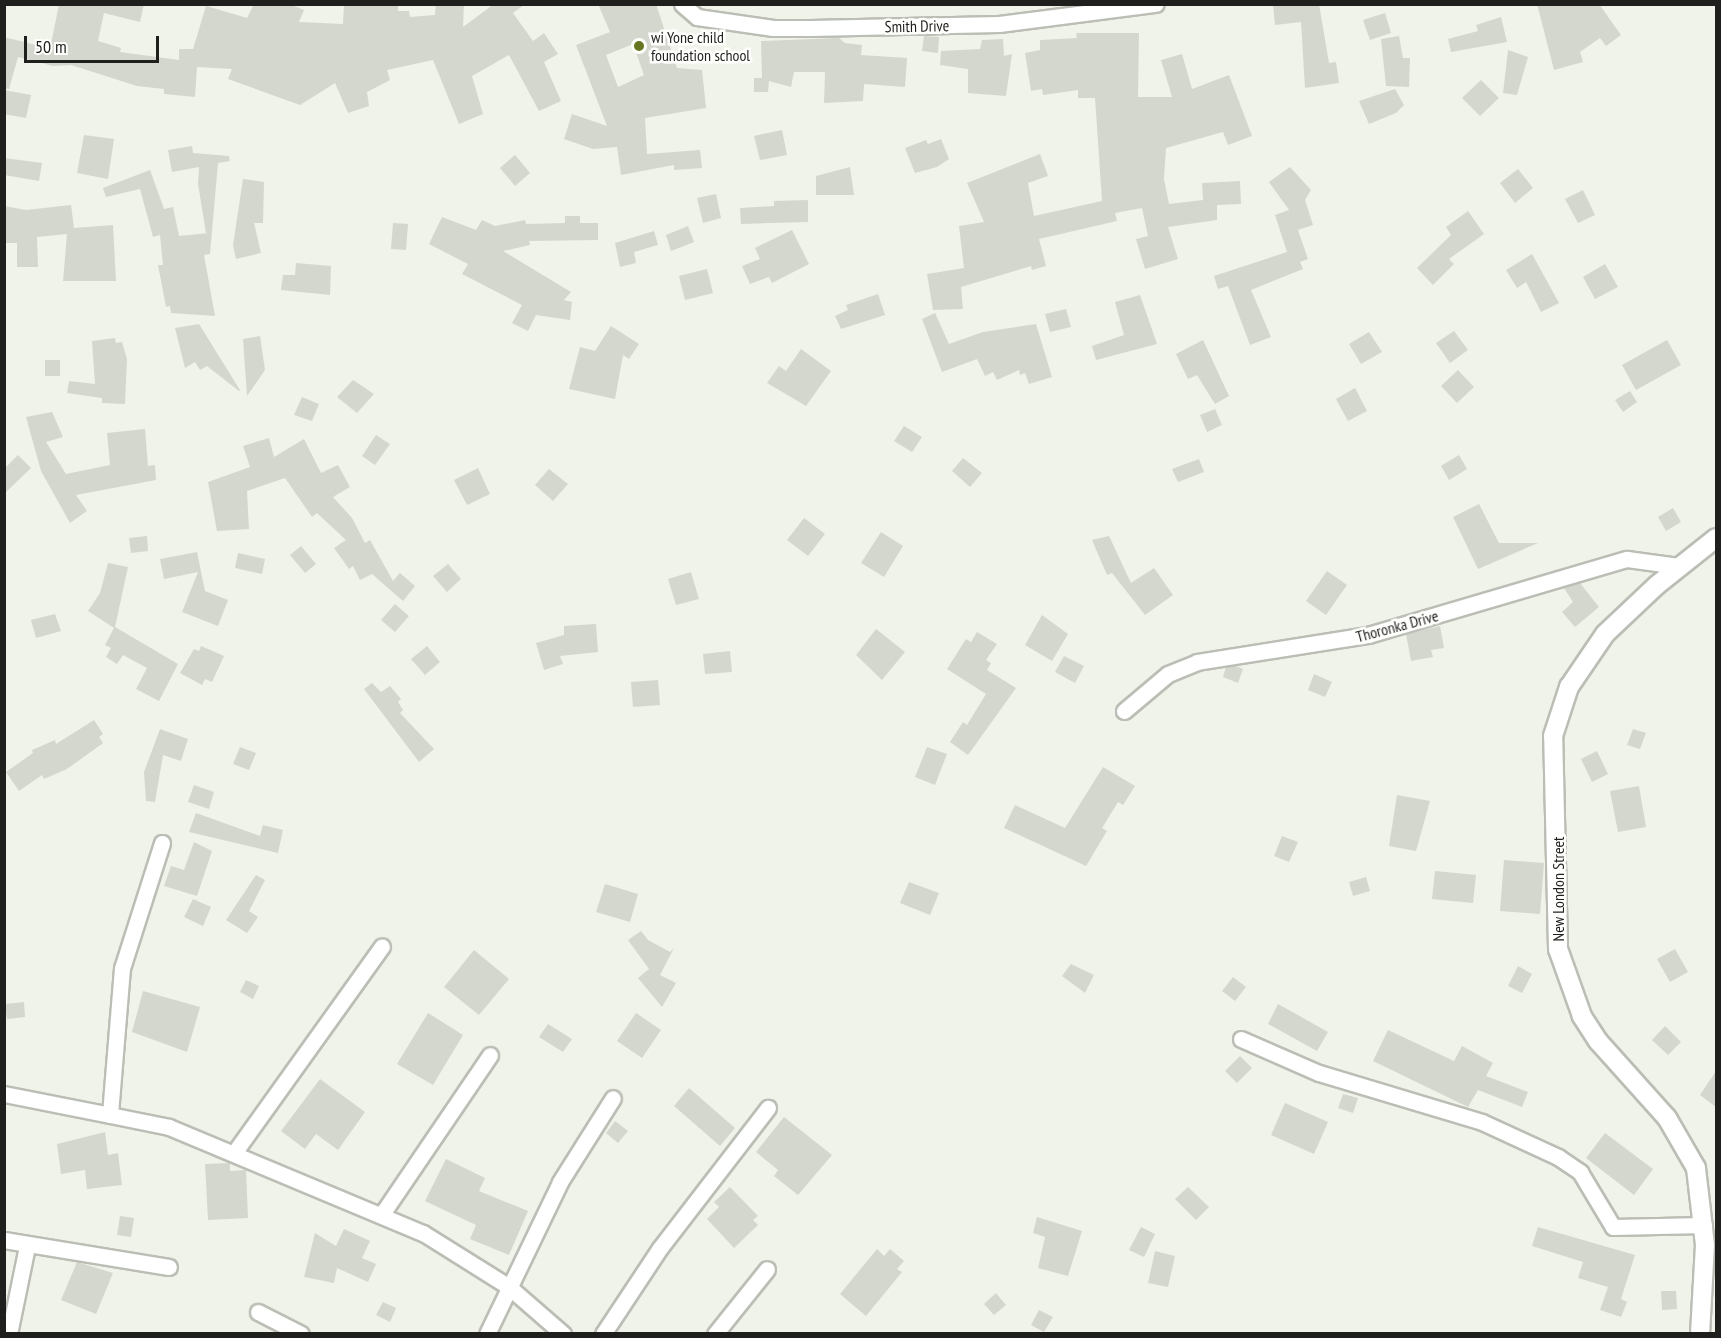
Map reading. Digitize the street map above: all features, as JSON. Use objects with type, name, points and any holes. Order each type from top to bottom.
[{"type":"street","name":"Smith Drive","points":[[682,4],[697,17],[773,28],[810,28],[999,24],[1156,4]]},
{"type":"street","name":"New London Street","points":[[1700,1334],[1704,1224],[1696,1168],[1682,1140],[1598,1041],[1582,1016],[1558,949],[1556,927],[1557,825],[1553,736],[1557,717],[1574,679],[1605,634],[1679,566],[1716,538]]},
{"type":"street","name":"Thoronka Drive","points":[[1124,711],[1168,674],[1197,662],[1368,635],[1627,559],[1679,566]]},
{"type":"street","points":[[111,1115],[122,968],[162,843]]},
{"type":"street","points":[[234,1153],[382,946]]},
{"type":"street","points":[[1241,1039],[1319,1073],[1482,1122],[1558,1156],[1580,1172],[1613,1227],[1704,1224]]},
{"type":"street","points":[[382,1214],[490,1055]]},
{"type":"street","points":[[4,1094],[169,1127],[382,1214],[458,1253],[509,1287],[563,1334]]},
{"type":"street","points":[[487,1334],[560,1182],[613,1098]]},
{"type":"street","points":[[603,1334],[660,1248],[768,1108]]},
{"type":"street","points":[[4,1240],[27,1246],[169,1267]]},
{"type":"street","points":[[9,1334],[27,1246]]},
{"type":"street","points":[[715,1334],[767,1269]]},
{"type":"street","points":[[258,1312],[301,1334]]},
{"type":"building","points":[[59,4],[144,4],[140,22],[104,13],[98,41],[121,48],[120,52],[179,60],[179,49],[193,49],[206,6],[247,18],[254,4],[289,4],[304,10],[299,22],[343,24],[344,4],[398,4],[398,11],[409,11],[410,17],[435,15],[436,4],[464,4],[463,27],[494,4],[525,4],[513,13],[533,41],[544,33],[558,54],[544,62],[561,101],[539,111],[509,55],[472,76],[483,114],[459,124],[433,60],[387,70],[390,80],[367,92],[369,106],[348,113],[335,83],[300,105],[228,79],[232,69],[197,67],[195,97],[164,94],[164,89],[137,86],[71,65],[53,66],[18,57],[9,89],[4,88],[4,37],[40,46],[41,42],[51,44]]},
{"type":"building","points":[[598,4],[656,4],[677,68],[702,70],[706,108],[645,118],[647,154],[700,150],[702,168],[674,170],[674,165],[621,175],[617,147],[593,149],[564,139],[572,114],[607,126],[576,45],[610,32]],"holes":[[[633,44],[644,75],[618,87],[606,55]]]},
{"type":"building","points":[[1273,4],[1319,4],[1329,63],[1336,62],[1339,83],[1305,88],[1301,22],[1275,25]]},
{"type":"building","points":[[1537,4],[1599,4],[1621,35],[1606,46],[1600,38],[1580,52],[1583,62],[1554,70]]},
{"type":"building","points":[[1385,13],[1391,33],[1370,40],[1363,20]]},
{"type":"building","points":[[1501,17],[1507,42],[1451,52],[1448,39],[1478,31],[1476,25]]},
{"type":"building","points":[[1076,33],[1139,33],[1138,97],[1172,97],[1161,60],[1182,54],[1192,89],[1229,75],[1252,136],[1228,145],[1223,132],[1166,148],[1164,179],[1169,204],[1203,200],[1202,183],[1240,181],[1241,204],[1217,205],[1217,220],[1168,227],[1178,259],[1145,269],[1136,239],[1148,236],[1142,208],[1115,213],[1117,221],[1039,239],[1046,266],[1032,270],[1031,266],[961,287],[963,309],[933,310],[927,274],[964,268],[959,226],[984,222],[967,183],[1040,154],[1048,176],[1028,183],[1034,216],[1102,201],[1095,98],[1078,98],[1078,90],[1043,95],[1042,89],[1031,91],[1025,53],[1040,50],[1040,40],[1077,38]]},
{"type":"building","points":[[924,36],[939,37],[938,53],[922,51]]},
{"type":"building","points":[[1399,36],[1403,58],[1410,58],[1409,87],[1386,86],[1381,39]]},
{"type":"building","points":[[839,38],[845,43],[862,45],[861,55],[907,58],[905,87],[864,84],[863,101],[824,103],[825,72],[794,72],[791,87],[769,81],[768,92],[754,92],[754,78],[762,78],[761,41]]},
{"type":"building","points":[[1003,39],[1004,56],[1012,54],[1006,96],[968,93],[968,69],[940,65],[941,51],[980,49],[982,40]]},
{"type":"building","points":[[1508,50],[1528,57],[1517,95],[1503,93]]},
{"type":"building","points":[[1481,80],[1499,98],[1480,116],[1462,98]]},
{"type":"building","points":[[1395,89],[1404,105],[1396,113],[1369,124],[1359,101]]},
{"type":"building","points":[[4,90],[31,95],[26,118],[4,114]]},
{"type":"building","points":[[782,130],[787,155],[760,160],[754,136]]},
{"type":"building","points":[[84,135],[114,139],[108,179],[77,173]]},
{"type":"building","points":[[941,139],[949,159],[937,167],[915,173],[905,148],[926,140],[928,144]]},
{"type":"building","points":[[192,146],[193,153],[229,156],[230,161],[218,163],[210,254],[204,255],[215,316],[171,313],[170,306],[166,307],[158,265],[163,265],[160,235],[153,237],[140,189],[106,197],[103,188],[150,170],[164,209],[173,207],[179,236],[209,233],[206,233],[198,184],[199,167],[172,172],[168,150]]},
{"type":"building","points":[[515,155],[530,173],[515,186],[500,168]]},
{"type":"building","points":[[4,158],[42,163],[39,181],[4,175]]},
{"type":"building","points":[[850,167],[854,195],[816,195],[816,176]]},
{"type":"building","points":[[1290,167],[1311,190],[1305,200],[1313,225],[1298,230],[1308,259],[1300,262],[1303,269],[1251,290],[1271,337],[1250,345],[1228,286],[1218,289],[1214,276],[1287,252],[1275,215],[1289,210],[1269,182]]},
{"type":"building","points":[[1518,169],[1533,188],[1515,203],[1500,183]]},
{"type":"building","points":[[243,179],[264,182],[263,223],[254,223],[261,253],[236,259],[233,245]]},
{"type":"building","points":[[1583,190],[1595,215],[1578,223],[1565,199]]},
{"type":"building","points":[[716,194],[721,218],[703,223],[697,198]]},
{"type":"building","points":[[808,200],[808,222],[741,224],[740,208],[774,206],[774,201]]},
{"type":"building","points":[[71,205],[74,228],[113,225],[116,281],[63,281],[67,234],[37,237],[38,267],[17,267],[17,243],[4,243],[4,206],[26,210]]},
{"type":"building","points":[[1468,211],[1484,234],[1449,259],[1454,264],[1433,285],[1417,268],[1451,235],[1446,227]]},
{"type":"building","points":[[565,216],[580,216],[580,223],[598,223],[598,240],[529,241],[530,245],[503,251],[571,292],[564,300],[572,302],[570,320],[536,315],[528,331],[512,323],[522,305],[462,274],[468,264],[429,244],[442,217],[476,230],[482,220],[495,226],[525,220],[526,224],[565,223]]},
{"type":"building","points":[[393,223],[408,224],[406,250],[391,249]]},
{"type":"building","points":[[688,226],[694,242],[671,251],[666,235]]},
{"type":"building","points":[[792,230],[809,264],[772,283],[769,277],[750,284],[742,266],[760,259],[755,248]]},
{"type":"building","points":[[654,231],[658,245],[634,252],[636,263],[620,267],[615,243]]},
{"type":"building","points":[[1532,254],[1559,303],[1541,312],[1526,282],[1517,288],[1506,270]]},
{"type":"building","points":[[296,263],[331,266],[330,295],[281,290],[283,275],[295,275]]},
{"type":"building","points":[[1605,264],[1618,287],[1595,299],[1583,277]]},
{"type":"building","points":[[707,269],[713,293],[685,300],[679,276]]},
{"type":"building","points":[[878,294],[885,315],[841,329],[835,316],[848,310],[846,305]]},
{"type":"building","points":[[1140,295],[1157,344],[1096,360],[1092,346],[1124,335],[1115,302]]},
{"type":"building","points":[[1066,309],[1071,327],[1050,332],[1045,314]]},
{"type":"building","points":[[935,313],[949,344],[983,332],[1036,324],[1052,377],[1029,384],[1025,373],[1020,375],[1019,370],[997,380],[993,372],[985,376],[977,359],[942,372],[922,319]]},
{"type":"building","points":[[199,324],[239,391],[207,366],[200,370],[195,362],[185,368],[175,328]]},
{"type":"building","points":[[611,326],[639,344],[629,359],[623,355],[615,399],[569,389],[580,347],[595,351]]},
{"type":"building","points":[[1454,331],[1468,350],[1450,363],[1436,343]]},
{"type":"building","points":[[1369,332],[1382,352],[1361,364],[1349,344]]},
{"type":"building","points":[[260,336],[265,370],[247,396],[243,339]]},
{"type":"building","points":[[115,338],[116,343],[122,342],[127,359],[125,404],[102,403],[102,398],[67,393],[69,381],[95,384],[92,341]]},
{"type":"building","points":[[1203,340],[1229,396],[1215,404],[1197,375],[1188,379],[1176,354]]},
{"type":"building","points":[[1667,340],[1681,365],[1636,390],[1622,365]]},
{"type":"building","points":[[801,349],[831,371],[806,406],[767,383],[779,366],[786,371]]},
{"type":"building","points":[[45,360],[60,360],[60,376],[45,376]]},
{"type":"building","points":[[1458,370],[1474,387],[1457,403],[1441,386]]},
{"type":"building","points":[[353,380],[374,394],[357,413],[337,397]]},
{"type":"building","points":[[1355,388],[1367,411],[1348,421],[1336,399]]},
{"type":"building","points":[[1630,391],[1637,402],[1623,412],[1615,400]]},
{"type":"building","points":[[302,397],[319,404],[312,421],[294,415]]},
{"type":"building","points":[[1215,409],[1222,425],[1207,432],[1200,415]]},
{"type":"building","points":[[52,412],[63,437],[46,442],[66,474],[110,465],[107,433],[145,429],[148,466],[155,465],[156,480],[76,495],[87,511],[70,523],[41,471],[26,417]]},
{"type":"building","points":[[904,426],[922,437],[912,452],[894,441]]},
{"type":"building","points":[[376,435],[390,444],[375,465],[362,456]]},
{"type":"building","points":[[269,438],[274,457],[304,439],[321,473],[338,465],[350,487],[333,497],[352,518],[365,543],[370,540],[393,581],[400,573],[415,586],[403,601],[372,574],[360,580],[353,566],[349,569],[334,548],[346,540],[317,513],[312,517],[285,478],[247,491],[249,529],[217,531],[208,482],[250,467],[243,446]]},
{"type":"building","points":[[18,455],[31,468],[4,494],[4,469]]},
{"type":"building","points":[[1459,455],[1467,469],[1449,480],[1441,466]]},
{"type":"building","points":[[963,458],[982,473],[970,487],[952,471]]},
{"type":"building","points":[[1199,459],[1204,472],[1178,482],[1172,469]]},
{"type":"building","points":[[478,468],[490,494],[467,505],[454,480]]},
{"type":"building","points":[[549,469],[568,484],[553,501],[535,485]]},
{"type":"building","points":[[1479,504],[1499,543],[1538,543],[1478,569],[1453,517]]},
{"type":"building","points":[[1673,508],[1681,522],[1666,531],[1658,517]]},
{"type":"building","points":[[804,518],[825,534],[808,556],[787,540]]},
{"type":"building","points":[[881,532],[903,546],[884,577],[861,563]]},
{"type":"building","points":[[147,536],[148,551],[131,553],[129,538]]},
{"type":"building","points":[[1109,536],[1131,583],[1154,568],[1173,595],[1145,615],[1112,573],[1107,575],[1092,540]]},
{"type":"building","points":[[301,546],[316,564],[305,573],[290,555]]},
{"type":"building","points":[[197,552],[205,591],[228,600],[218,626],[182,612],[198,572],[164,579],[160,559]]},
{"type":"building","points":[[238,553],[265,559],[262,574],[235,568]]},
{"type":"building","points":[[108,563],[128,567],[115,627],[178,664],[159,701],[136,689],[147,668],[123,655],[117,664],[106,657],[111,648],[105,645],[114,628],[88,611],[100,593]]},
{"type":"building","points":[[448,564],[461,579],[447,592],[433,576]]},
{"type":"building","points":[[1327,571],[1347,585],[1326,615],[1306,601]]},
{"type":"building","points":[[691,572],[699,599],[676,605],[668,579]]},
{"type":"building","points":[[1580,583],[1599,607],[1575,627],[1562,612],[1573,602],[1564,588]]},
{"type":"building","points":[[395,604],[409,616],[395,632],[381,620]]},
{"type":"building","points":[[55,614],[61,631],[36,638],[31,620]]},
{"type":"building","points":[[1042,615],[1068,634],[1052,661],[1025,645]]},
{"type":"building","points":[[596,624],[598,652],[560,656],[563,664],[544,670],[536,643],[564,635],[564,626]]},
{"type":"building","points":[[1440,626],[1444,648],[1431,650],[1433,657],[1411,661],[1406,634]]},
{"type":"building","points":[[876,629],[905,652],[882,680],[856,655]]},
{"type":"building","points":[[977,632],[997,644],[986,660],[991,663],[987,670],[1016,688],[968,755],[950,742],[963,722],[967,725],[986,694],[947,669],[966,639],[971,642]]},
{"type":"building","points":[[201,646],[224,656],[212,682],[205,679],[202,685],[180,673],[194,649],[199,651]]},
{"type":"building","points":[[427,646],[440,662],[425,675],[411,659]]},
{"type":"building","points":[[730,651],[732,672],[705,674],[703,654]]},
{"type":"building","points":[[1064,656],[1084,666],[1075,683],[1055,672]]},
{"type":"building","points":[[1236,666],[1243,669],[1238,683],[1223,677],[1226,667]]},
{"type":"building","points":[[1314,674],[1332,682],[1325,697],[1308,690]]},
{"type":"building","points":[[658,680],[660,705],[633,707],[631,682]]},
{"type":"building","points":[[372,683],[381,692],[390,686],[401,699],[398,702],[403,710],[400,713],[434,749],[419,762],[364,689]]},
{"type":"building","points":[[94,720],[103,734],[99,737],[103,743],[67,769],[44,779],[42,775],[19,791],[6,772],[33,753],[32,750],[55,740],[56,744]]},
{"type":"building","points":[[160,729],[188,739],[181,761],[163,755],[155,802],[146,801],[144,772]]},
{"type":"building","points":[[1633,729],[1646,733],[1640,749],[1627,745]]},
{"type":"building","points":[[240,747],[256,753],[249,770],[233,764]]},
{"type":"building","points":[[927,747],[947,754],[935,785],[915,777]]},
{"type":"building","points":[[1597,751],[1608,774],[1592,782],[1581,759]]},
{"type":"building","points":[[1103,767],[1135,786],[1123,805],[1118,802],[1102,828],[1107,831],[1086,866],[1004,828],[1015,805],[1065,828]]},
{"type":"building","points":[[194,785],[214,792],[209,809],[188,802]]},
{"type":"building","points":[[1639,786],[1646,827],[1618,832],[1610,791]]},
{"type":"building","points":[[1397,795],[1430,801],[1416,851],[1389,846]]},
{"type":"building","points":[[196,813],[260,836],[263,825],[283,830],[278,853],[189,832]]},
{"type":"building","points":[[1282,836],[1298,842],[1289,862],[1274,856]]},
{"type":"building","points":[[194,842],[212,851],[197,896],[164,886],[171,866],[184,870]]},
{"type":"building","points":[[1504,860],[1544,863],[1540,914],[1500,911]]},
{"type":"building","points":[[1435,871],[1476,875],[1473,903],[1432,899]]},
{"type":"building","points":[[256,875],[265,880],[249,911],[258,917],[247,933],[226,920]]},
{"type":"building","points":[[1366,877],[1370,891],[1353,896],[1349,882]]},
{"type":"building","points":[[909,882],[939,893],[930,915],[900,903]]},
{"type":"building","points":[[605,884],[638,894],[630,922],[596,912]]},
{"type":"building","points":[[193,899],[211,907],[203,926],[184,917]]},
{"type":"building","points":[[641,931],[648,940],[670,952],[674,948],[660,975],[676,983],[662,1007],[638,978],[649,969],[628,940]]},
{"type":"building","points":[[1675,949],[1688,972],[1670,982],[1657,959]]},
{"type":"building","points":[[474,950],[509,979],[479,1015],[444,987]]},
{"type":"building","points":[[1071,964],[1094,975],[1085,993],[1062,976]]},
{"type":"building","points":[[1518,966],[1532,974],[1522,993],[1508,986]]},
{"type":"building","points":[[1233,977],[1246,987],[1235,1001],[1222,991]]},
{"type":"building","points":[[246,980],[259,986],[253,999],[240,992]]},
{"type":"building","points":[[143,991],[200,1007],[187,1052],[132,1032]]},
{"type":"building","points":[[24,1002],[25,1017],[7,1019],[5,1004]]},
{"type":"building","points":[[1278,1004],[1328,1032],[1317,1051],[1268,1024]]},
{"type":"building","points":[[428,1013],[463,1035],[433,1085],[397,1064]]},
{"type":"building","points":[[636,1013],[661,1030],[642,1058],[617,1041]]},
{"type":"building","points":[[548,1024],[572,1039],[563,1052],[539,1037]]},
{"type":"building","points":[[1665,1026],[1681,1042],[1668,1055],[1652,1040]]},
{"type":"building","points":[[1388,1030],[1454,1061],[1462,1046],[1493,1063],[1486,1076],[1528,1092],[1522,1107],[1478,1090],[1468,1107],[1373,1061]]},
{"type":"building","points":[[1240,1056],[1252,1068],[1237,1083],[1225,1071]]},
{"type":"building","points":[[1716,1071],[1716,1107],[1700,1095]]},
{"type":"building","points":[[320,1079],[365,1112],[338,1150],[316,1134],[305,1149],[281,1131]]},
{"type":"building","points":[[689,1088],[735,1128],[720,1146],[674,1106]]},
{"type":"building","points":[[1343,1094],[1358,1098],[1353,1113],[1338,1108]]},
{"type":"building","points":[[1285,1103],[1328,1122],[1314,1154],[1271,1135]]},
{"type":"building","points":[[784,1117],[832,1155],[798,1195],[774,1176],[778,1170],[756,1152]]},
{"type":"building","points":[[615,1121],[628,1131],[618,1143],[606,1133]]},
{"type":"building","points":[[105,1132],[108,1155],[118,1153],[122,1185],[87,1189],[85,1170],[61,1174],[57,1144]]},
{"type":"building","points":[[1605,1133],[1653,1169],[1634,1195],[1586,1158]]},
{"type":"building","points":[[446,1159],[485,1178],[479,1191],[528,1211],[509,1255],[470,1239],[476,1225],[425,1201]]},
{"type":"building","points":[[230,1163],[230,1171],[246,1170],[248,1218],[208,1220],[205,1164]]},
{"type":"building","points":[[730,1187],[758,1216],[753,1220],[758,1225],[734,1248],[707,1219],[719,1207],[714,1202]]},
{"type":"building","points":[[1188,1187],[1209,1207],[1196,1220],[1175,1199]]},
{"type":"building","points":[[120,1216],[134,1218],[131,1237],[117,1235]]},
{"type":"building","points":[[1037,1217],[1082,1231],[1068,1276],[1038,1268],[1045,1237],[1033,1233]]},
{"type":"building","points":[[1141,1227],[1155,1234],[1144,1257],[1129,1250]]},
{"type":"building","points":[[1538,1227],[1635,1255],[1621,1299],[1627,1302],[1621,1317],[1600,1310],[1608,1287],[1578,1278],[1583,1262],[1532,1246]]},
{"type":"building","points":[[344,1229],[370,1241],[362,1258],[376,1264],[368,1282],[337,1268],[334,1283],[304,1277],[315,1233],[336,1246]]},
{"type":"building","points":[[877,1249],[884,1256],[890,1249],[904,1261],[897,1269],[902,1272],[866,1316],[840,1294]]},
{"type":"building","points":[[1155,1251],[1175,1256],[1168,1287],[1148,1283]]},
{"type":"building","points":[[77,1262],[113,1273],[96,1314],[61,1300]]},
{"type":"building","points":[[1661,1291],[1676,1291],[1677,1309],[1662,1310]]},
{"type":"building","points":[[996,1293],[1006,1305],[994,1315],[984,1304]]},
{"type":"building","points":[[383,1302],[396,1308],[390,1322],[376,1315]]},
{"type":"building","points":[[1039,1310],[1053,1317],[1044,1332],[1031,1325]]},
{"type":"place","name":"wi Yone child foundation school","points":[[639,46]]}]
